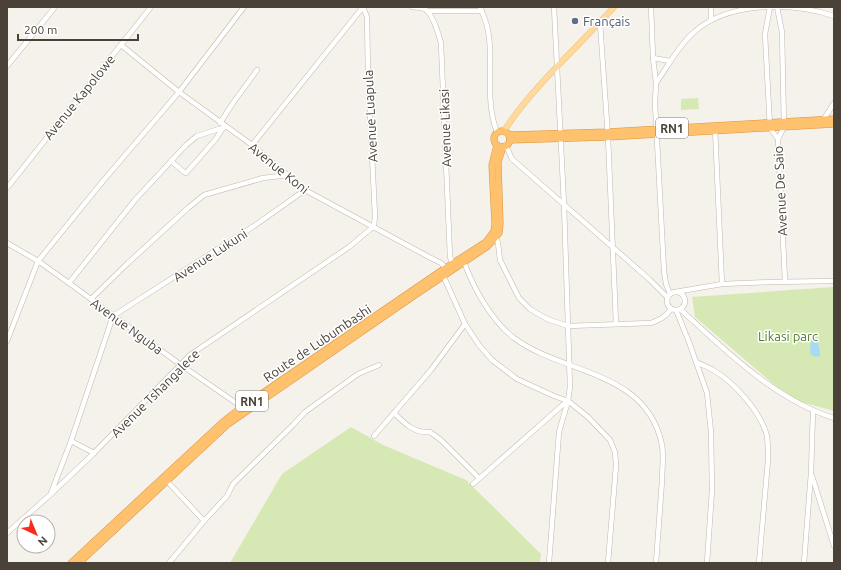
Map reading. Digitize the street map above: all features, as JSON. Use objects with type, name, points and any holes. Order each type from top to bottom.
[{"type":"highway","name":"RN1","points":[[508,136],[560,137],[770,126],[832,120]]},
{"type":"highway","points":[[495,234],[492,165],[508,136],[498,132],[494,140],[502,146]]},
{"type":"highway","name":"Route de Lubumbashi","points":[[445,272],[452,264],[486,242],[495,234]]},
{"type":"highway","name":"Route de Lubumbashi","points":[[79,563],[224,421],[243,410],[445,272],[464,262],[488,246],[495,234]]},
{"type":"highway","name":"Route de Lubumbashi","points":[[71,563],[165,479]]},
{"type":"main road","points":[[508,136],[521,109],[614,7]]},
{"type":"street","points":[[7,66],[55,7]]},
{"type":"street","name":"Avenue Kapolowe","points":[[7,188],[151,7]]},
{"type":"street","points":[[7,341],[38,261],[102,181],[179,92],[244,7]]},
{"type":"street","points":[[252,145],[363,7]]},
{"type":"street","name":"Avenue Luapula","points":[[363,7],[367,17],[374,226]]},
{"type":"street","points":[[412,7],[423,8],[428,11],[442,9],[481,9],[489,38],[492,114],[498,132]]},
{"type":"street","points":[[549,563],[559,432],[568,401],[570,387],[564,204],[554,7]]},
{"type":"street","points":[[651,7],[653,58],[656,83],[656,131],[664,271],[666,284],[671,294],[667,304],[765,382],[789,399],[813,411],[834,418]]},
{"type":"street","points":[[711,7],[711,20]]},
{"type":"street","points":[[656,83],[681,45],[693,33],[711,20],[733,12],[770,7],[806,10],[834,16]]},
{"type":"street","points":[[770,7],[765,34],[770,126],[778,139]]},
{"type":"street","name":"Avenue De Saio","points":[[777,7],[782,32],[784,125],[778,139],[785,281]]},
{"type":"street","name":"Avenue Likasi","points":[[428,11],[438,31],[442,48],[450,257],[452,264]]},
{"type":"street","points":[[600,23],[616,324]]},
{"type":"street","name":"Avenue Koni","points":[[121,45],[220,123],[224,128],[252,145],[305,190],[441,263],[445,272]]},
{"type":"street","points":[[653,58],[670,61]]},
{"type":"street","points":[[220,123],[233,102],[257,70]]},
{"type":"street","points":[[822,122],[834,103]]},
{"type":"street","points":[[171,161],[186,173],[224,128]]},
{"type":"street","points":[[69,283],[135,200],[186,145],[197,136],[224,128]]},
{"type":"street","points":[[715,128],[722,284]]},
{"type":"street","points":[[495,234],[500,260],[519,298],[530,309],[546,318],[568,326],[651,323],[663,318],[684,305],[685,300],[680,293],[671,294],[649,279],[512,159],[502,146]]},
{"type":"street","points":[[91,300],[188,208],[204,195],[286,173]]},
{"type":"street","name":"Avenue Lukuni","points":[[113,316],[254,226],[305,190]]},
{"type":"street","name":"Avenue Tshangalece","points":[[7,533],[94,453],[190,355],[349,247],[374,226]]},
{"type":"street","name":"Avenue Nguba","points":[[7,243],[38,261],[243,410]]},
{"type":"street","points":[[464,262],[477,293],[488,309],[507,332],[514,338],[540,354],[590,372],[617,384],[636,398],[645,408],[659,433],[663,460],[660,528],[656,563]]},
{"type":"street","points":[[445,272],[457,309],[465,324],[479,345],[492,360],[517,379],[568,401],[602,430],[610,440],[616,452],[616,466],[608,563]]},
{"type":"street","points":[[671,294],[722,284],[785,281],[834,281]]},
{"type":"street","points":[[676,310],[707,393],[712,490],[707,563]]},
{"type":"street","points":[[50,495],[71,441],[113,316]]},
{"type":"street","points":[[374,436],[431,370],[465,324]]},
{"type":"street","points":[[696,362],[716,372],[736,389],[755,411],[766,434],[768,460],[759,563]]},
{"type":"street","points":[[169,563],[204,521],[228,496],[233,484],[305,412],[358,374],[379,365]]},
{"type":"street","points":[[473,484],[568,401]]},
{"type":"street","points":[[804,563],[811,473],[813,411]]},
{"type":"street","points":[[394,413],[410,427],[422,433],[430,432],[441,440],[479,478]]},
{"type":"street","points":[[71,441],[94,453]]},
{"type":"street","points":[[811,473],[834,546]]},
{"type":"street","points":[[165,479],[204,521]]},
{"type":"green space","points":[[698,98],[699,109],[681,110],[681,99]]},
{"type":"green space","name":"Likasi parc","points":[[834,287],[834,411],[791,399],[695,317],[692,297]]},
{"type":"green space","points":[[351,427],[383,445],[466,480],[541,554],[540,563],[230,563],[282,474]]},
{"type":"water","points":[[814,336],[817,337],[820,352],[820,356],[817,357],[811,355],[810,352],[811,342]]},
{"type":"place","name":"Français","points":[[575,21]]}]
